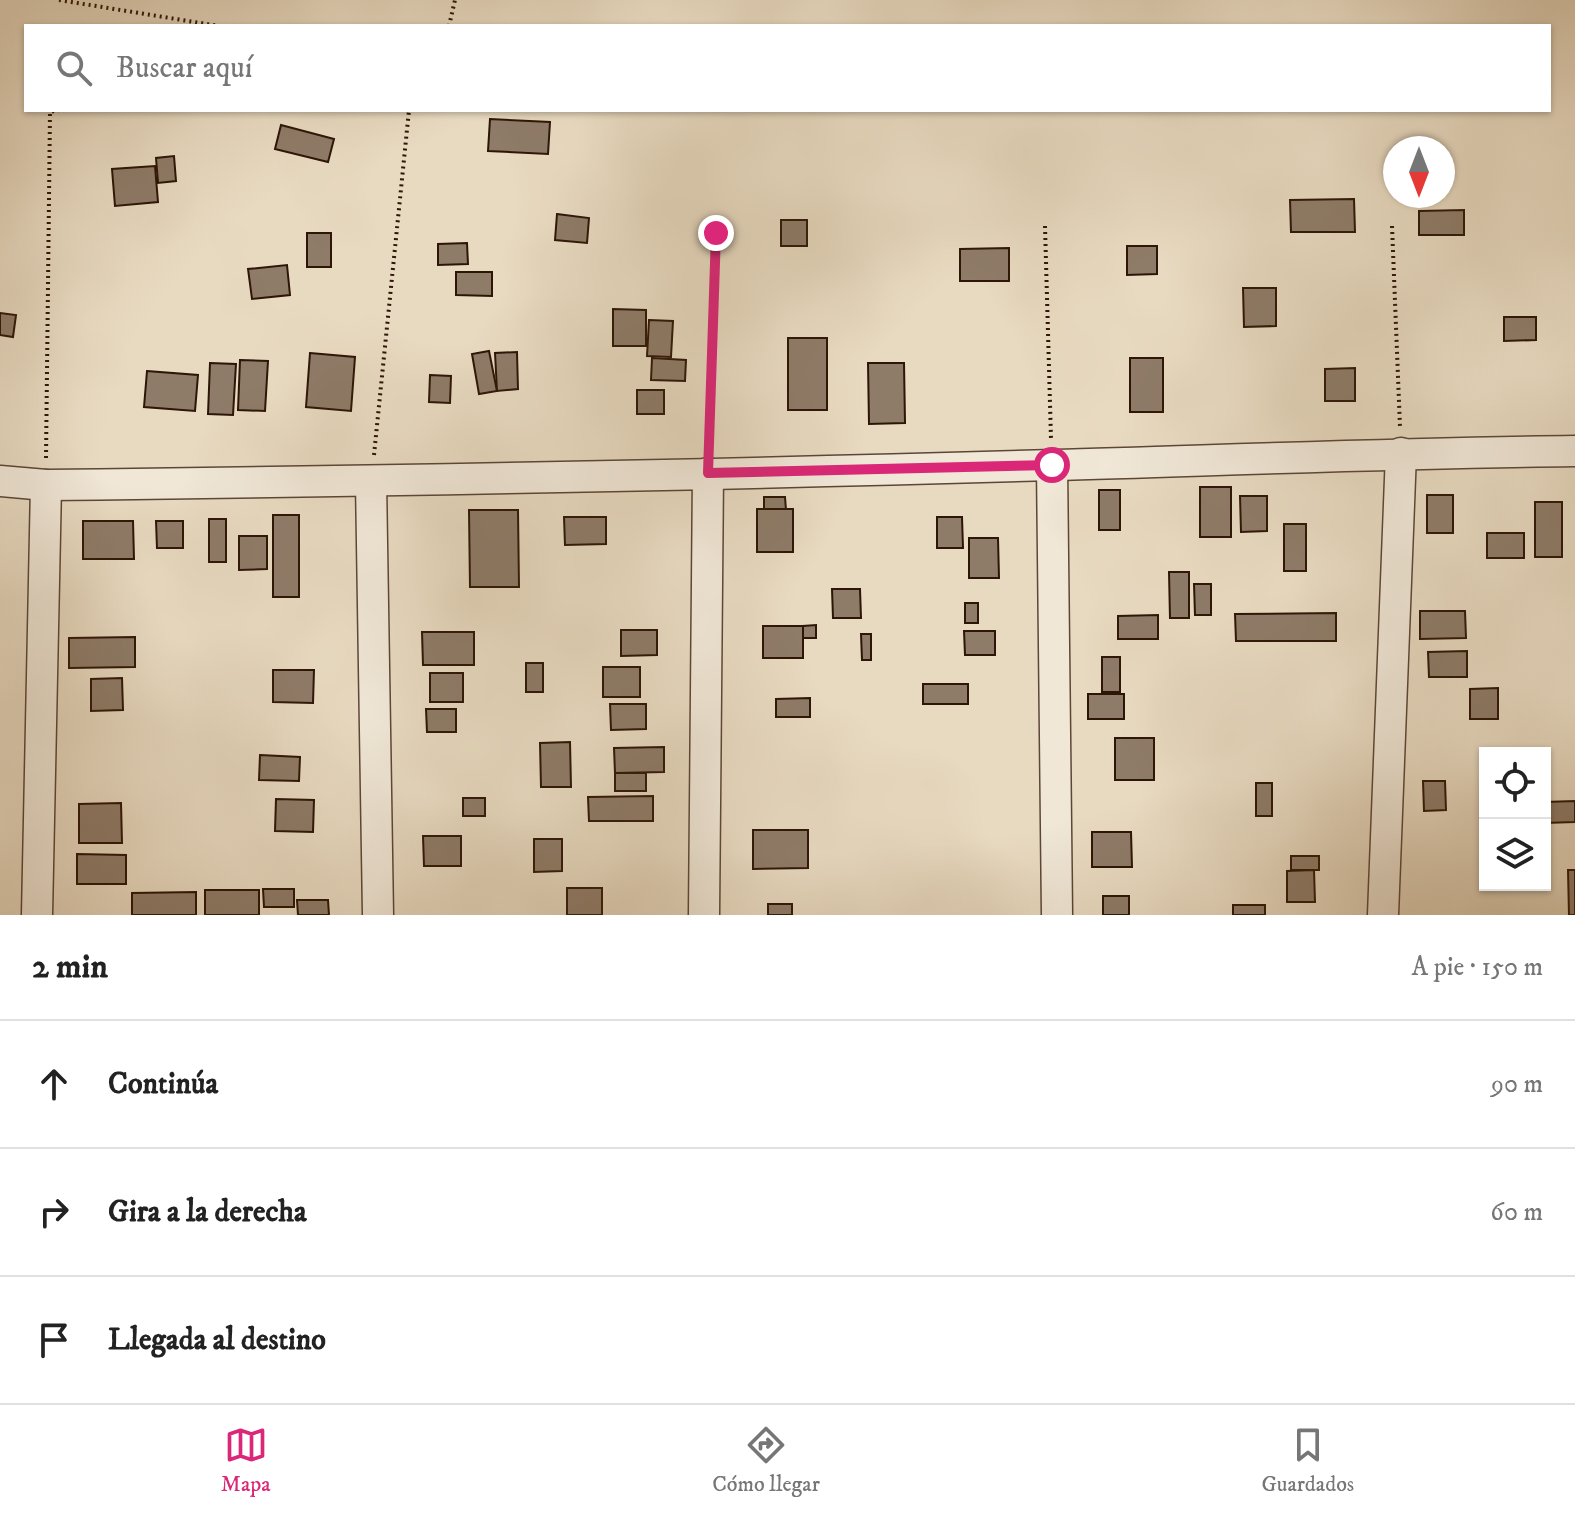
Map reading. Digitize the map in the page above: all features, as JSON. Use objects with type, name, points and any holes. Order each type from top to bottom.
[{"type":"street","points":[[0,481],[46,485],[371,481],[1575,451]]},
{"type":"street","points":[[1383,915],[1401,453]]},
{"type":"street","points":[[1052,465],[1057,915]]},
{"type":"street","points":[[704,915],[708,473]]},
{"type":"street","points":[[371,481],[378,915]]},
{"type":"street","points":[[37,915],[46,485]]},
{"type":"path","points":[[59,0],[207,24]]},
{"type":"path","points":[[449,24],[455,0]]},
{"type":"path","points":[[46,485],[50,112]]},
{"type":"path","points":[[371,481],[409,112]]},
{"type":"path","points":[[1045,226],[1052,465]]},
{"type":"path","points":[[1392,226],[1401,453]]},
{"type":"path","points":[[708,473],[716,233]]},
{"type":"building","points":[[490,119],[550,122],[548,154],[488,151]]},
{"type":"building","points":[[281,125],[334,139],[328,162],[275,149]]},
{"type":"building","points":[[174,156],[176,181],[158,183],[156,158]]},
{"type":"building","points":[[155,166],[158,202],[115,206],[112,169]]},
{"type":"building","points":[[1354,199],[1355,232],[1291,232],[1290,200]]},
{"type":"building","points":[[1464,210],[1464,235],[1419,235],[1419,211]]},
{"type":"building","points":[[557,214],[589,218],[587,243],[555,240]]},
{"type":"building","points":[[781,220],[807,220],[807,246],[781,246]]},
{"type":"building","points":[[307,233],[331,233],[331,267],[307,267]]},
{"type":"building","points":[[467,243],[468,264],[438,265],[438,244]]},
{"type":"building","points":[[1127,246],[1157,246],[1157,274],[1127,275]]},
{"type":"building","points":[[1009,248],[1009,281],[960,281],[960,249]]},
{"type":"building","points":[[287,265],[290,295],[252,299],[248,269]]},
{"type":"building","points":[[456,272],[492,272],[492,296],[456,295]]},
{"type":"building","points":[[1243,288],[1276,288],[1276,326],[1244,327]]},
{"type":"building","points":[[613,309],[646,310],[646,346],[613,346]]},
{"type":"building","points":[[0,313],[16,315],[13,337],[0,335]]},
{"type":"building","points":[[1504,317],[1536,317],[1536,340],[1504,341]]},
{"type":"building","points":[[649,320],[673,321],[671,357],[647,356]]},
{"type":"building","points":[[788,338],[827,338],[827,410],[788,410]]},
{"type":"building","points":[[489,351],[497,391],[479,394],[472,354]]},
{"type":"building","points":[[517,352],[518,389],[497,391],[495,353]]},
{"type":"building","points":[[310,353],[355,357],[351,411],[306,407]]},
{"type":"building","points":[[652,358],[686,360],[685,381],[651,380]]},
{"type":"building","points":[[1130,358],[1163,358],[1163,412],[1130,412]]},
{"type":"building","points":[[240,360],[268,361],[265,411],[238,410]]},
{"type":"building","points":[[210,363],[236,364],[233,415],[208,414]]},
{"type":"building","points":[[868,363],[904,363],[905,423],[869,424]]},
{"type":"building","points":[[1355,368],[1355,401],[1325,401],[1325,369]]},
{"type":"building","points":[[147,371],[198,375],[195,411],[144,407]]},
{"type":"building","points":[[430,375],[451,376],[450,403],[429,402]]},
{"type":"building","points":[[637,390],[664,390],[664,414],[637,414]]},
{"type":"building","points":[[1200,487],[1231,487],[1231,537],[1200,537]]},
{"type":"building","points":[[1099,490],[1120,490],[1120,530],[1099,530]]},
{"type":"building","points":[[1427,495],[1453,495],[1453,533],[1427,533]]},
{"type":"building","points":[[1240,496],[1267,496],[1267,531],[1241,532]]},
{"type":"building","points":[[764,497],[785,497],[786,510],[764,510]]},
{"type":"building","points":[[1535,502],[1562,502],[1562,557],[1535,557]]},
{"type":"building","points":[[757,509],[793,509],[793,552],[757,552]]},
{"type":"building","points":[[469,510],[518,510],[519,587],[470,587]]},
{"type":"building","points":[[273,515],[299,515],[299,597],[273,597]]},
{"type":"building","points":[[564,517],[606,517],[606,544],[565,545]]},
{"type":"building","points":[[937,517],[962,517],[963,548],[937,548]]},
{"type":"building","points":[[209,519],[226,519],[226,562],[209,562]]},
{"type":"building","points":[[83,521],[133,521],[134,559],[83,559]]},
{"type":"building","points":[[156,521],[183,521],[183,548],[157,548]]},
{"type":"building","points":[[1284,524],[1306,524],[1306,571],[1284,571]]},
{"type":"building","points":[[1487,533],[1524,533],[1524,558],[1487,558]]},
{"type":"building","points":[[239,536],[267,536],[267,569],[239,570]]},
{"type":"building","points":[[969,538],[998,538],[999,578],[969,578]]},
{"type":"building","points":[[1169,572],[1189,572],[1189,618],[1170,618]]},
{"type":"building","points":[[1194,584],[1211,584],[1211,615],[1195,615]]},
{"type":"building","points":[[832,589],[860,589],[861,618],[833,618]]},
{"type":"building","points":[[965,603],[978,603],[978,623],[965,623]]},
{"type":"building","points":[[1420,611],[1465,611],[1466,638],[1420,639]]},
{"type":"building","points":[[1336,613],[1336,641],[1236,641],[1235,614]]},
{"type":"building","points":[[1158,615],[1158,639],[1118,639],[1118,616]]},
{"type":"building","points":[[816,625],[816,638],[803,638],[803,626]]},
{"type":"building","points":[[763,626],[803,626],[803,658],[763,658]]},
{"type":"building","points":[[621,630],[657,630],[657,655],[621,656]]},
{"type":"building","points":[[964,631],[995,631],[995,655],[965,655]]},
{"type":"building","points":[[422,632],[474,632],[474,665],[423,665]]},
{"type":"building","points":[[861,634],[871,634],[871,660],[862,660]]},
{"type":"building","points":[[135,637],[135,667],[69,668],[69,638]]},
{"type":"building","points":[[1467,651],[1467,677],[1429,677],[1428,652]]},
{"type":"building","points":[[1102,657],[1120,657],[1120,692],[1102,692]]},
{"type":"building","points":[[526,663],[543,663],[543,692],[526,692]]},
{"type":"building","points":[[603,667],[640,667],[640,697],[603,697]]},
{"type":"building","points":[[273,670],[314,670],[313,703],[273,702]]},
{"type":"building","points":[[430,673],[463,673],[463,702],[430,702]]},
{"type":"building","points":[[122,678],[123,710],[91,711],[91,679]]},
{"type":"building","points":[[923,684],[968,684],[968,704],[923,704]]},
{"type":"building","points":[[1498,688],[1498,719],[1470,719],[1470,689]]},
{"type":"building","points":[[1088,694],[1124,694],[1124,719],[1088,719]]},
{"type":"building","points":[[810,698],[810,717],[776,717],[776,699]]},
{"type":"building","points":[[610,704],[646,704],[646,729],[611,730]]},
{"type":"building","points":[[426,709],[456,709],[456,732],[427,732]]},
{"type":"building","points":[[1115,738],[1154,738],[1154,780],[1115,780]]},
{"type":"building","points":[[570,742],[571,787],[541,787],[540,743]]},
{"type":"building","points":[[664,747],[664,772],[615,773],[614,748]]},
{"type":"building","points":[[260,755],[300,757],[299,781],[259,780]]},
{"type":"building","points":[[615,773],[646,773],[646,791],[615,791]]},
{"type":"building","points":[[1423,781],[1445,781],[1446,810],[1424,811]]},
{"type":"building","points":[[1256,783],[1272,783],[1272,816],[1256,816]]},
{"type":"building","points":[[653,796],[653,821],[589,821],[588,797]]},
{"type":"building","points":[[463,798],[485,798],[485,816],[463,816]]},
{"type":"building","points":[[276,799],[314,800],[313,832],[275,831]]},
{"type":"building","points":[[1575,801],[1575,822],[1551,823],[1551,802]]},
{"type":"building","points":[[121,803],[122,843],[79,843],[79,804]]},
{"type":"building","points":[[753,830],[808,830],[808,868],[753,869]]},
{"type":"building","points":[[1092,832],[1131,832],[1132,867],[1092,867]]},
{"type":"building","points":[[423,836],[461,836],[461,866],[424,866]]},
{"type":"building","points":[[534,839],[562,839],[562,871],[534,872]]},
{"type":"building","points":[[77,854],[126,855],[126,884],[77,884]]},
{"type":"building","points":[[1291,856],[1319,856],[1319,870],[1291,870]]},
{"type":"building","points":[[1314,870],[1315,902],[1287,902],[1287,871]]},
{"type":"building","points":[[1568,870],[1575,870],[1575,915],[1569,915]]},
{"type":"building","points":[[567,888],[602,888],[602,915],[567,915]]},
{"type":"building","points":[[263,889],[294,889],[294,907],[264,907]]},
{"type":"building","points":[[205,890],[259,890],[259,915],[205,915]]},
{"type":"building","points":[[196,892],[196,915],[132,915],[132,893]]},
{"type":"building","points":[[1103,896],[1129,896],[1129,915],[1103,915]]},
{"type":"building","points":[[297,900],[328,900],[329,915],[298,915]]},
{"type":"building","points":[[768,904],[792,904],[792,915],[768,915]]},
{"type":"building","points":[[1233,905],[1265,905],[1265,915],[1233,915]]},
{"type":"route","points":[[716,233],[708,473],[1052,465]]}]
